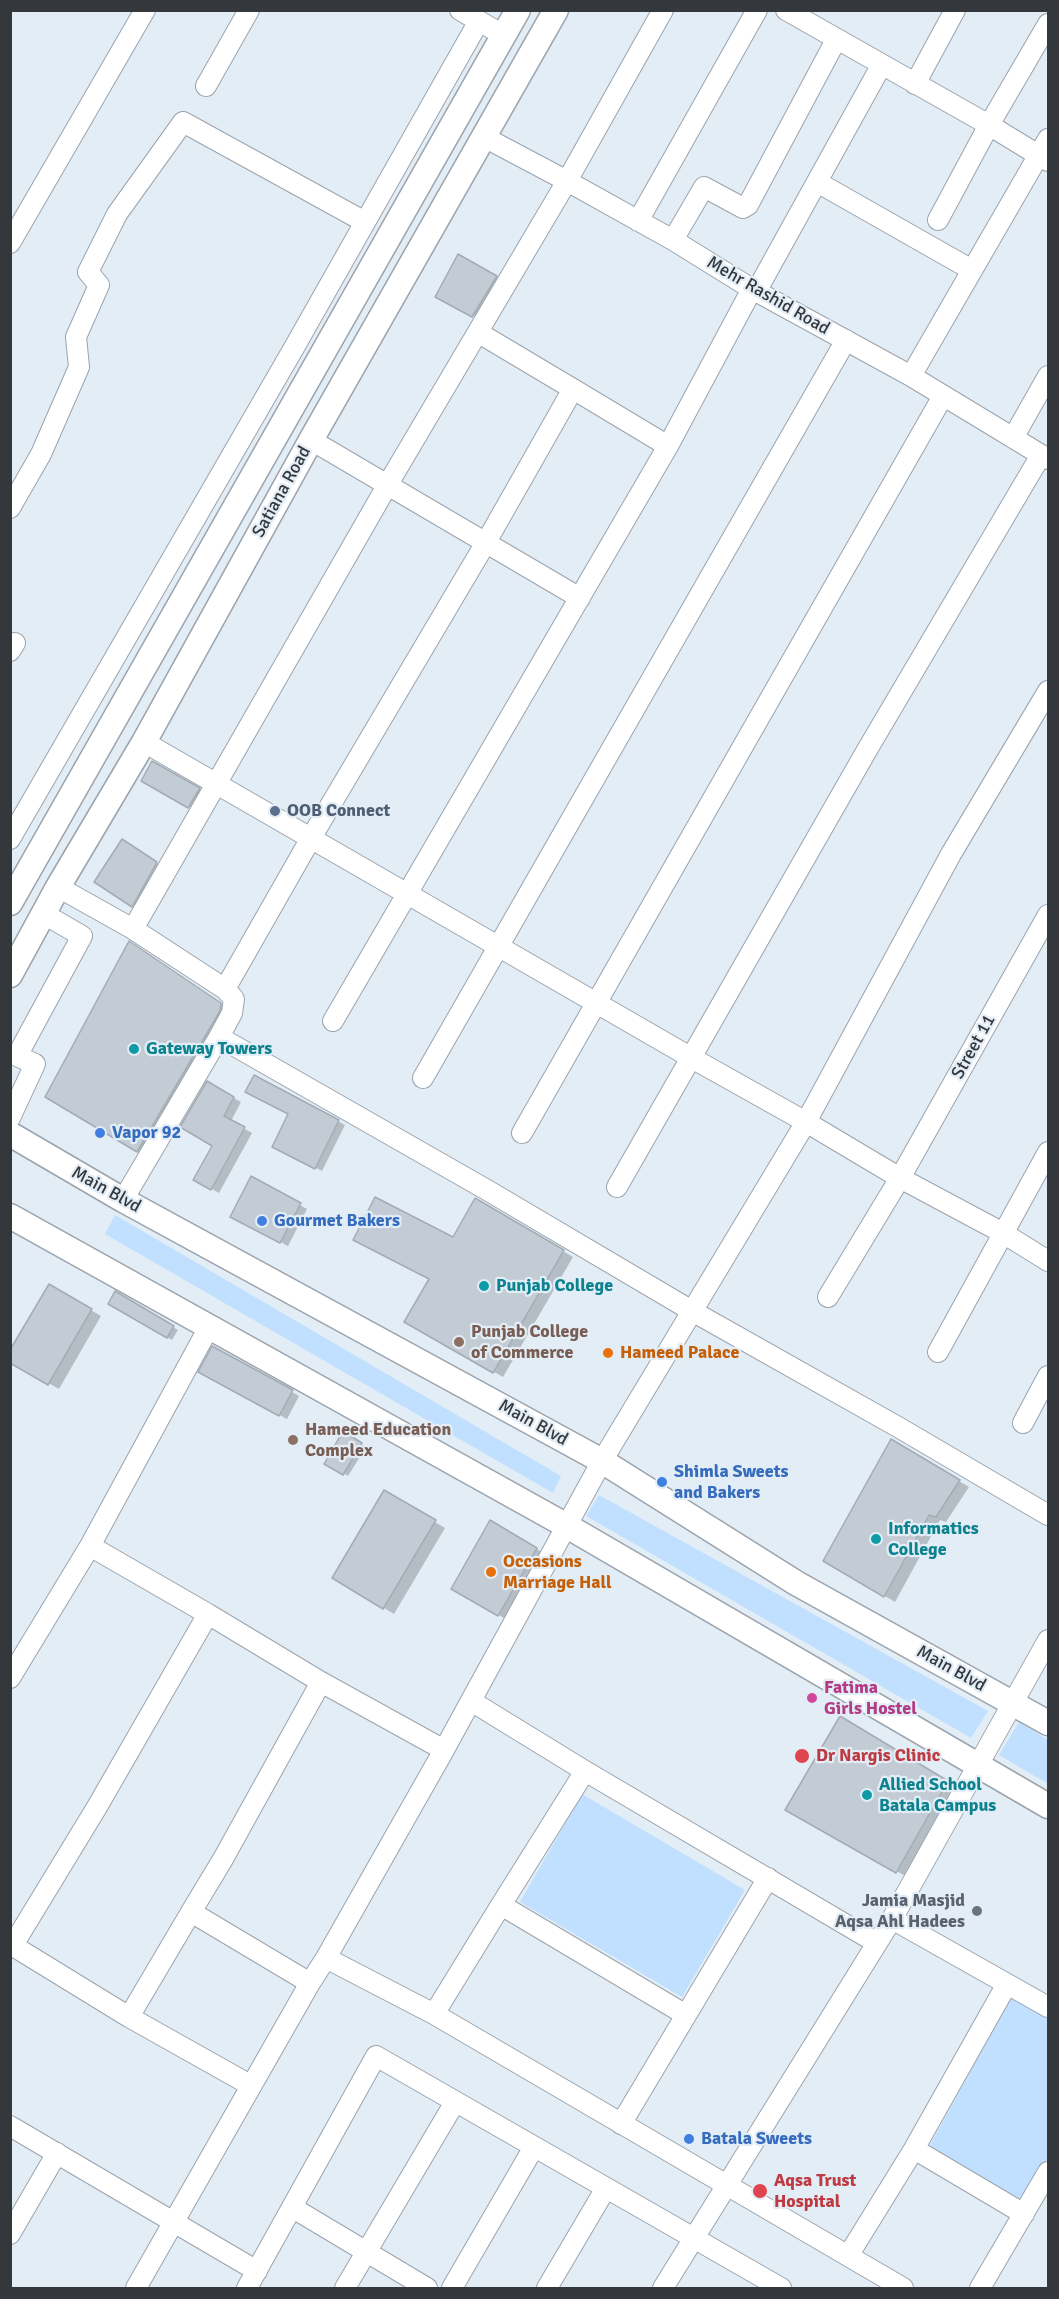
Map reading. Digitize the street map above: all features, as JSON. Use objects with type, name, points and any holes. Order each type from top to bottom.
[{"type":"main road","name":"Satiana Road","points":[[10,903],[518,10]]},
{"type":"main road","name":"Satiana Road","points":[[10,975],[58,887],[144,742],[311,440],[556,10]]},
{"type":"main road","points":[[10,1119],[18,1139]]},
{"type":"main road","name":"Main Blvd","points":[[18,1139],[123,1200],[602,1461],[796,1583],[1048,1724]]},
{"type":"main road","points":[[10,1216],[567,1526],[1048,1806]]},
{"type":"street","points":[[10,243],[145,10]]},
{"type":"street","points":[[206,86],[249,10]]},
{"type":"street","points":[[133,929],[388,484],[567,181],[663,10]]},
{"type":"street","points":[[638,221],[757,10]]},
{"type":"street","points":[[786,10],[881,66],[989,125],[1045,152],[972,270],[911,376]]},
{"type":"street","points":[[915,84],[955,10]]},
{"type":"street","points":[[461,11],[503,35]]},
{"type":"street","points":[[10,839],[479,21]]},
{"type":"street","points":[[938,220],[989,125],[1048,24]]},
{"type":"street","points":[[673,240],[704,187],[743,208],[748,205],[836,40]]},
{"type":"street","points":[[333,1021],[668,446],[881,66]]},
{"type":"street","points":[[10,508],[41,454],[79,368],[76,337],[99,285],[88,272],[117,214],[183,122],[365,222]]},
{"type":"street","name":"Mehr Rashid Road","points":[[484,137],[673,240],[755,290],[911,376],[1045,457]]},
{"type":"street","points":[[817,182],[972,270]]},
{"type":"street","points":[[478,333],[668,446]]},
{"type":"street","points":[[423,1078],[846,340]]},
{"type":"street","points":[[1013,438],[1048,376]]},
{"type":"street","points":[[225,989],[573,389]]},
{"type":"street","points":[[522,1133],[943,396]]},
{"type":"street","points":[[311,440],[580,598]]},
{"type":"street","points":[[617,1187],[867,750],[1045,457]]},
{"type":"street","points":[[136,2289],[250,2085],[326,1958],[444,1750],[602,1461],[806,1122],[951,854],[1048,691]]},
{"type":"street","points":[[144,742],[690,1058],[806,1122],[900,1178],[1003,1233],[1048,1261]]},
{"type":"street","points":[[58,887],[133,929],[225,989],[234,999],[232,1013],[219,1038],[123,1200]]},
{"type":"street","points":[[10,1119],[35,1064],[17,1056],[82,936],[44,914]]},
{"type":"street","name":"Street 11","points":[[828,1298],[1043,938],[1048,915]]},
{"type":"street","points":[[219,1038],[487,1190],[692,1311],[1048,1515]]},
{"type":"street","points":[[938,1352],[1048,1152]]},
{"type":"street","points":[[10,1678],[90,1546],[209,1328]]},
{"type":"street","points":[[1023,1424],[1048,1376]]},
{"type":"street","points":[[90,1546],[321,1682],[444,1750]]},
{"type":"street","points":[[208,1614],[12,1944],[129,2017],[250,2085]]},
{"type":"street","points":[[663,2289],[892,1919],[1048,1640]]},
{"type":"street","points":[[129,2017],[223,1859],[321,1682]]},
{"type":"street","points":[[471,1701],[877,1943]]},
{"type":"street","points":[[434,2014],[585,1771]]},
{"type":"street","points":[[621,2124],[768,1878]]},
{"type":"street","points":[[501,1905],[686,2015]]},
{"type":"street","points":[[191,1912],[310,1983]]},
{"type":"street","points":[[892,1919],[1048,2007]]},
{"type":"street","points":[[326,1958],[434,2014],[903,2289]]},
{"type":"street","points":[[848,2256],[914,2149],[1007,1984]]},
{"type":"street","points":[[247,2289],[376,2056],[694,2238],[752,2282],[780,2289]]},
{"type":"street","points":[[345,2289],[455,2102]]},
{"type":"street","points":[[10,2126],[257,2271]]},
{"type":"street","points":[[452,2289],[534,2147]]},
{"type":"street","points":[[914,2149],[1024,2214]]},
{"type":"street","points":[[10,2234],[57,2153]]},
{"type":"street","points":[[980,2289],[1048,2172]]},
{"type":"street","points":[[546,2289],[606,2188]]},
{"type":"street","points":[[293,2208],[427,2289]]},
{"type":"shaded area","points":[[115,1215],[561,1476],[553,1493],[105,1234]]},
{"type":"shaded area","points":[[599,1495],[988,1711],[971,1738],[586,1516]]},
{"type":"shaded area","points":[[1019,1722],[1048,1740],[1048,1784],[999,1755]]},
{"type":"shaded area","points":[[582,1794],[745,1890],[682,1997],[520,1902]]},
{"type":"shaded area","points":[[1011,1997],[1048,2018],[1048,2158],[1024,2201],[929,2147]]},
{"type":"building","points":[[458,254],[497,276],[472,317],[435,297]]},
{"type":"building","points":[[152,761],[200,788],[188,808],[141,781]]},
{"type":"building","points":[[122,839],[157,862],[132,907],[94,882]]},
{"type":"building","name":"Gateway Towers","points":[[129,941],[221,1003],[220,1011],[137,1152],[45,1097]]},
{"type":"building","points":[[254,1075],[339,1120],[315,1169],[272,1147],[288,1114],[245,1092]]},
{"type":"building","points":[[207,1081],[234,1097],[224,1116],[245,1127],[211,1190],[193,1180],[212,1146],[180,1127]]},
{"type":"building","points":[[251,1176],[301,1203],[280,1243],[230,1217]]},
{"type":"building","name":"Punjab College","points":[[375,1197],[453,1237],[475,1198],[564,1250],[493,1373],[404,1322],[429,1279],[353,1240]]},
{"type":"building","points":[[49,1284],[92,1309],[48,1385],[10,1363],[10,1350]]},
{"type":"building","points":[[115,1291],[174,1326],[167,1338],[108,1304]]},
{"type":"building","points":[[212,1346],[293,1390],[279,1416],[198,1372]]},
{"type":"building","points":[[343,1431],[362,1443],[343,1475],[324,1464]]},
{"type":"building","name":"Informatics College","points":[[891,1439],[960,1480],[936,1517],[929,1515],[884,1597],[823,1561]]},
{"type":"building","points":[[384,1490],[436,1520],[383,1609],[332,1578]]},
{"type":"building","points":[[490,1520],[537,1548],[498,1616],[451,1589]]},
{"type":"building","name":"Allied School Batala Campus","points":[[840,1716],[948,1781],[896,1873],[785,1810]]},
{"type":"place","name":"OOB Connect","points":[[275,811]]},
{"type":"place","name":"Gateway Towers","points":[[134,1049]]},
{"type":"place","name":"Vapor 92","points":[[100,1133]]},
{"type":"place","name":"Gourmet Bakers","points":[[262,1221]]},
{"type":"place","name":"Punjab College","points":[[484,1286]]},
{"type":"place","name":"Punjab College of Commerce","points":[[459,1342]]},
{"type":"place","name":"Hameed Palace","points":[[608,1353]]},
{"type":"place","name":"Hameed Education Complex","points":[[293,1440]]},
{"type":"place","name":"Shimla Sweets and Bakers","points":[[662,1482]]},
{"type":"place","name":"Informatics College","points":[[876,1539]]},
{"type":"place","name":"Occasions Marriage Hall","points":[[491,1572]]},
{"type":"place","name":"Fatima Girls Hostel","points":[[812,1698]]},
{"type":"place","name":"Dr Nargis Clinic","points":[[802,1756]]},
{"type":"place","name":"Allied School Batala Campus","points":[[867,1795]]},
{"type":"place","name":"Jamia Masjid Aqsa Ahl Hadees","points":[[977,1911]]},
{"type":"place","name":"Batala Sweets","points":[[689,2139]]},
{"type":"place","name":"Aqsa Trust Hospital","points":[[760,2191]]}]
